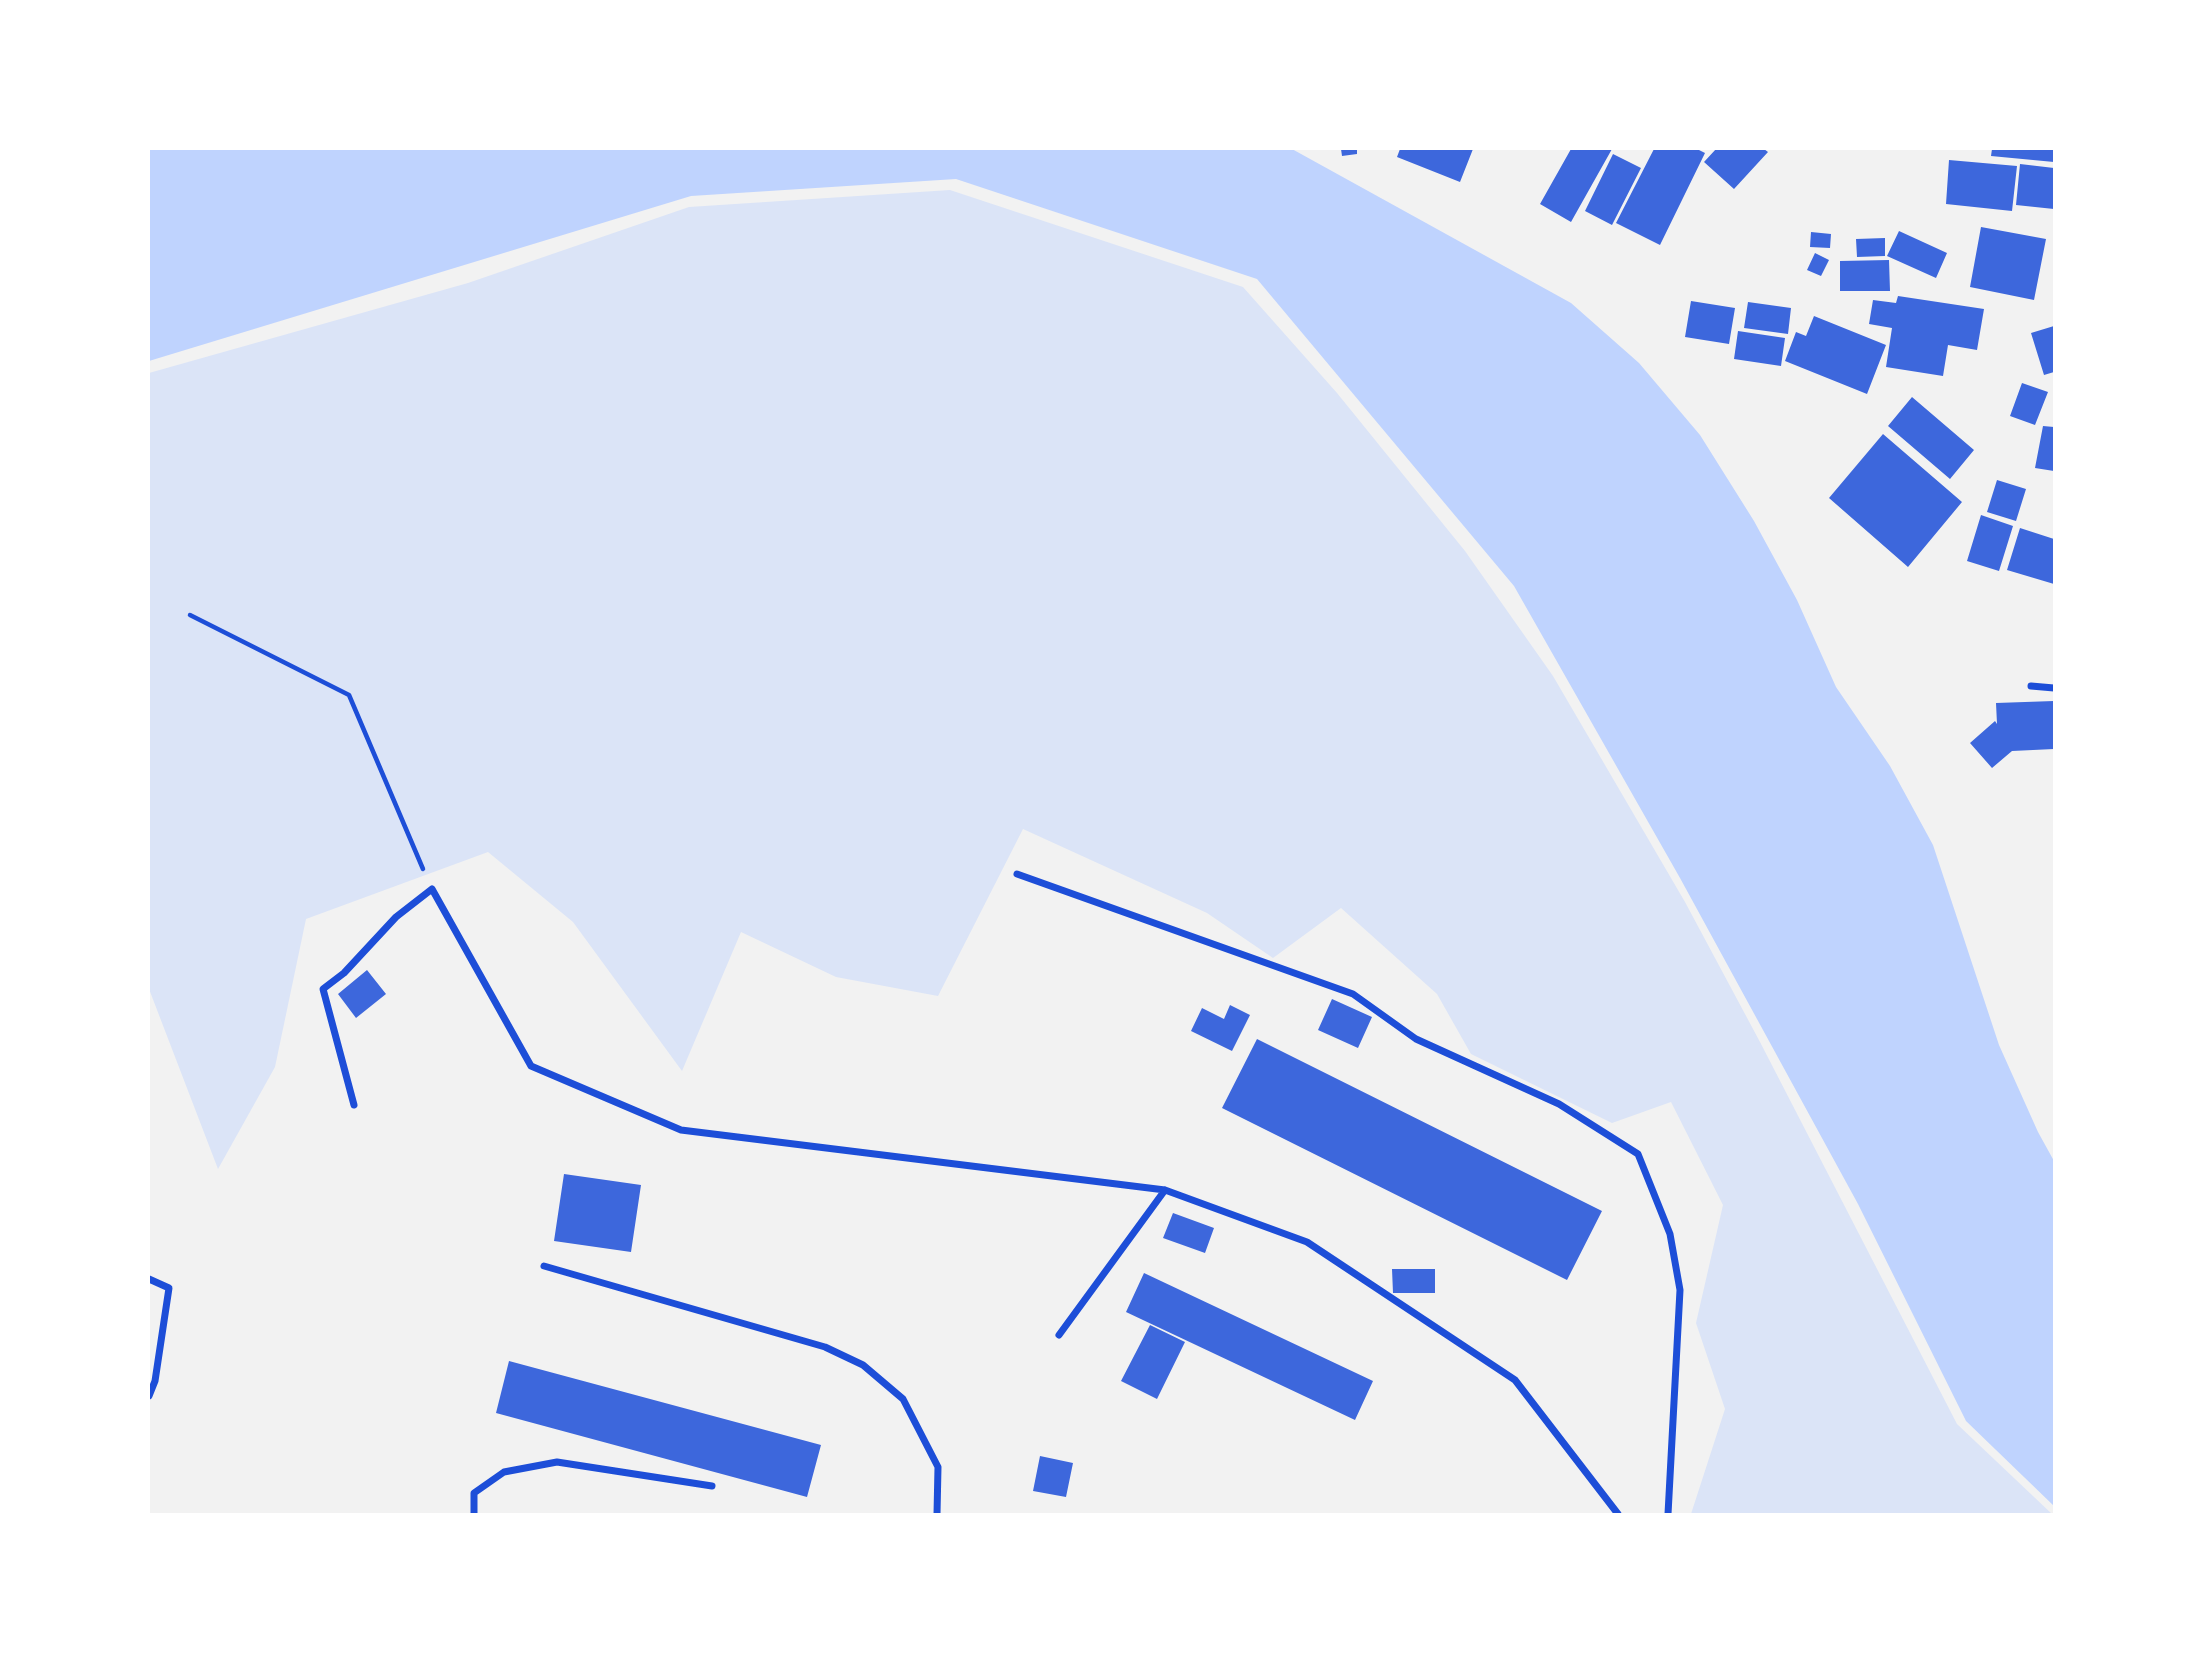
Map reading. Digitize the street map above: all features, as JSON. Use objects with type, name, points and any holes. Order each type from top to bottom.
[{"type":"street","points":[[2031,686],[2054,688]]},
{"type":"street","points":[[1017,874],[1353,994],[1416,1039],[1559,1104],[1638,1154],[1670,1234],[1680,1290],[1668,1514]]},
{"type":"street","points":[[354,1105],[323,989],[344,973],[396,917],[432,889],[531,1066],[681,1130],[1165,1191],[1307,1242],[1515,1380],[1618,1514]]},
{"type":"street","points":[[1059,1335],[1165,1191]]},
{"type":"street","points":[[544,1266],[825,1347],[863,1365],[903,1399],[938,1467],[937,1514]]},
{"type":"street","points":[[149,1279],[169,1287],[155,1381],[149,1396]]},
{"type":"street","points":[[474,1514],[474,1493],[504,1472],[557,1462],[712,1486]]},
{"type":"path","points":[[190,615],[349,695],[432,889]]},
{"type":"shaded area","points":[[950,190],[1243,287],[1337,393],[1465,551],[1553,676],[1685,902],[1957,1424],[2052,1514],[1691,1514],[1725,1409],[1696,1323],[1723,1205],[1671,1102],[1612,1123],[1471,1054],[1437,994],[1341,908],[1273,958],[1207,913],[1023,829],[938,996],[836,977],[741,932],[682,1071],[573,922],[488,852],[306,919],[275,1067],[218,1169],[149,989],[149,373],[468,283],[689,207]]},
{"type":"water","points":[[149,149],[1292,149],[1571,303],[1639,363],[1700,435],[1754,521],[1797,600],[1836,687],[1890,766],[1933,845],[1999,1045],[2054,1161],[2054,1506],[1966,1421],[1858,1204],[1680,878],[1514,586],[1257,279],[956,179],[691,196],[149,361]]},
{"type":"building","points":[[1341,149],[1357,149],[1357,154],[1342,156]]},
{"type":"building","points":[[1400,149],[1473,149],[1460,182],[1397,157]]},
{"type":"building","points":[[1571,149],[1612,149],[1571,222],[1540,204]]},
{"type":"building","points":[[1654,149],[1697,149],[1705,153],[1660,245],[1616,223]]},
{"type":"building","points":[[1716,149],[1764,149],[1768,152],[1734,189],[1704,162]]},
{"type":"building","points":[[1992,149],[2054,149],[2054,162],[1991,156]]},
{"type":"building","points":[[1613,154],[1641,168],[1612,225],[1585,211]]},
{"type":"building","points":[[1949,160],[2017,166],[2012,211],[1946,204]]},
{"type":"building","points":[[2020,164],[2054,168],[2054,209],[2016,205]]},
{"type":"building","points":[[1981,227],[2046,239],[2034,300],[1970,287]]},
{"type":"building","points":[[1899,231],[1947,253],[1936,278],[1887,256]]},
{"type":"building","points":[[1811,232],[1831,234],[1830,248],[1810,247]]},
{"type":"building","points":[[1885,238],[1885,256],[1857,257],[1856,239]]},
{"type":"building","points":[[1815,253],[1829,260],[1821,276],[1807,270]]},
{"type":"building","points":[[1889,260],[1890,291],[1840,291],[1840,261]]},
{"type":"building","points":[[1898,296],[1984,309],[1977,350],[1948,345],[1943,376],[1886,367],[1892,328],[1869,324],[1873,300],[1896,303]]},
{"type":"building","points":[[1691,301],[1735,308],[1729,344],[1685,337]]},
{"type":"building","points":[[1748,302],[1791,308],[1788,334],[1744,328]]},
{"type":"building","points":[[1814,316],[1886,345],[1867,394],[1785,361],[1796,332],[1806,336]]},
{"type":"building","points":[[2054,326],[2054,372],[2044,375],[2031,333]]},
{"type":"building","points":[[1738,331],[1785,338],[1781,366],[1734,359]]},
{"type":"building","points":[[2022,383],[2048,392],[2035,425],[2010,416]]},
{"type":"building","points":[[1912,397],[1974,450],[1950,479],[1888,426]]},
{"type":"building","points":[[2043,426],[2054,427],[2054,471],[2035,468]]},
{"type":"building","points":[[1883,434],[1962,502],[1908,567],[1829,498]]},
{"type":"building","points":[[1997,480],[2026,489],[2016,521],[1987,512]]},
{"type":"building","points":[[1981,515],[2013,526],[1999,571],[1967,561]]},
{"type":"building","points":[[2020,528],[2054,539],[2054,584],[2007,570]]},
{"type":"building","points":[[2054,701],[2054,749],[2012,751],[1992,768],[1970,743],[1995,721],[1997,724],[1996,703]]},
{"type":"building","points":[[367,970],[386,994],[356,1018],[338,994]]},
{"type":"building","points":[[1332,999],[1372,1017],[1358,1048],[1318,1030]]},
{"type":"building","points":[[1230,1005],[1250,1015],[1232,1051],[1191,1031],[1202,1008],[1224,1019]]},
{"type":"building","points":[[1257,1039],[1602,1211],[1567,1280],[1222,1108]]},
{"type":"building","points":[[564,1174],[641,1185],[631,1252],[554,1241]]},
{"type":"building","points":[[1173,1213],[1214,1228],[1205,1253],[1163,1238]]},
{"type":"building","points":[[1392,1269],[1435,1269],[1435,1293],[1393,1293]]},
{"type":"building","points":[[1144,1273],[1373,1381],[1355,1420],[1126,1312]]},
{"type":"building","points":[[1150,1325],[1185,1342],[1157,1399],[1121,1381]]},
{"type":"building","points":[[509,1361],[821,1445],[807,1497],[496,1413]]},
{"type":"building","points":[[1040,1456],[1073,1463],[1066,1497],[1033,1491]]}]
